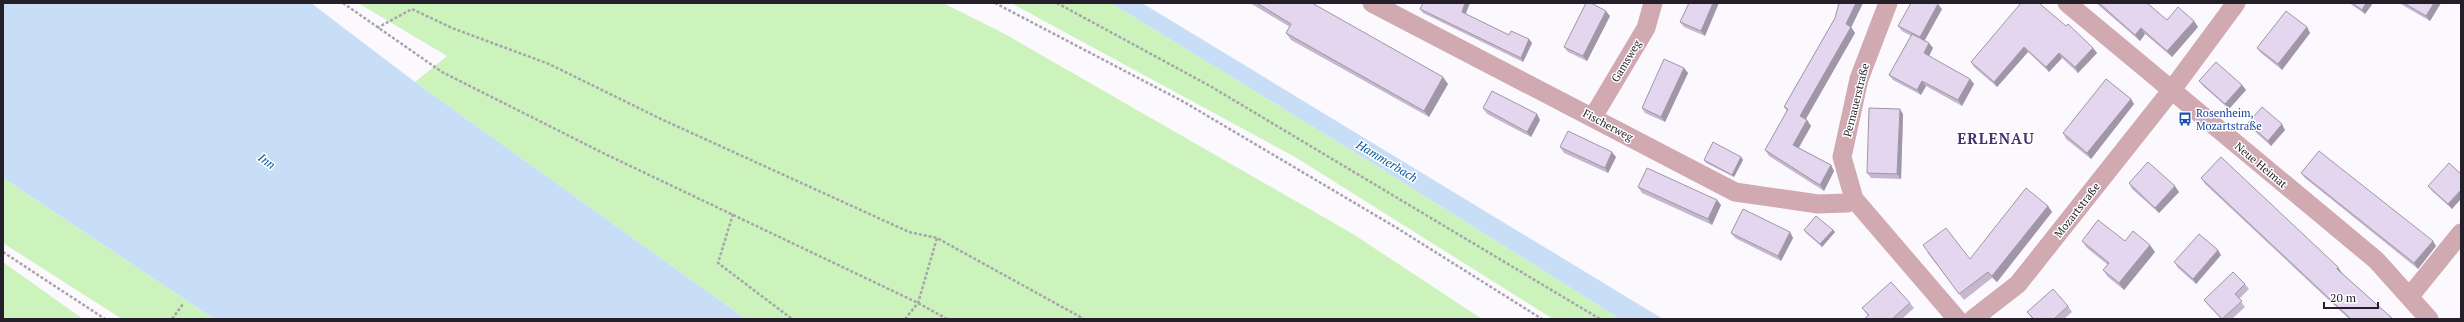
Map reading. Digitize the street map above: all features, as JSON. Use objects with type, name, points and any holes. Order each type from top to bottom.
[{"type":"street","name":"Fischerweg","points":[[1372,3],[1401,10],[1593,117],[1735,192],[1818,204],[1847,203],[1854,199]]},
{"type":"street","name":"Gamsweg","points":[[1593,117],[1646,28],[1653,3]]},
{"type":"street","name":"Pernauerstraße","points":[[1854,199],[1842,157],[1859,79],[1888,3]]},
{"type":"street","name":"Neue Heimat","points":[[2067,3],[2376,260],[2410,296],[2429,319]]},
{"type":"street","name":"Mozartstraße","points":[[1973,319],[2018,284],[2171,91],[2236,3]]},
{"type":"street","points":[[1854,199],[1957,319]]},
{"type":"street","points":[[2410,296],[2461,234]]},
{"type":"path","points":[[343,3],[442,72],[603,152],[918,303],[947,319]]},
{"type":"path","points":[[995,3],[1184,102],[1397,228],[1542,319]]},
{"type":"path","points":[[1057,3],[1216,90],[1600,319]]},
{"type":"path","points":[[378,28],[412,9],[452,28],[549,64],[661,119],[909,232],[937,238],[1084,319]]},
{"type":"path","points":[[733,214],[718,263],[792,319]]},
{"type":"path","points":[[905,319],[918,303],[937,238]]},
{"type":"path","points":[[3,252],[105,319]]},
{"type":"path","points":[[172,319],[183,304]]},
{"type":"green space","points":[[358,3],[943,3],[1003,33],[1353,234],[1482,319],[746,319],[415,82],[447,56]]},
{"type":"green space","points":[[1011,3],[1111,3],[1380,168],[1620,319],[1553,319],[1295,157]]},
{"type":"green space","points":[[3,178],[214,319],[122,319],[3,243]]},
{"type":"green space","points":[[3,262],[83,319],[3,319]]},
{"type":"water","name":"Inn","points":[[3,3],[311,3],[415,82],[746,319],[214,319],[3,178]]},
{"type":"water","name":"Hammerbach","points":[[1111,3],[1142,3],[1663,319],[1620,319],[1380,168]]},
{"type":"building","points":[[1257,3],[1312,3],[1443,77],[1424,111],[1286,33],[1291,24]]},
{"type":"building","points":[[1423,3],[1465,3],[1462,12],[1509,35],[1511,31],[1529,39],[1521,58],[1420,9]]},
{"type":"building","points":[[1586,3],[1591,3],[1606,11],[1583,56],[1564,47]]},
{"type":"building","points":[[1689,3],[1713,3],[1701,31],[1680,22]]},
{"type":"building","points":[[1839,3],[1856,3],[1846,24],[1851,27],[1800,116],[1807,120],[1793,145],[1831,165],[1820,185],[1765,150],[1788,109],[1784,107],[1835,18]]},
{"type":"building","points":[[1911,3],[1938,4],[1920,37],[1898,26]]},
{"type":"building","points":[[2021,3],[2039,3],[2066,26],[2068,24],[2093,48],[2075,67],[2059,53],[2046,67],[2024,47],[1994,82],[1971,62]]},
{"type":"building","points":[[2099,3],[2147,3],[2167,20],[2178,7],[2194,21],[2167,51],[2141,28],[2135,35]]},
{"type":"building","points":[[2352,3],[2366,3],[2362,10]]},
{"type":"building","points":[[2404,3],[2434,3],[2426,16]]},
{"type":"building","points":[[2286,11],[2307,27],[2278,64],[2257,48]]},
{"type":"building","points":[[1912,34],[1929,43],[1924,53],[1970,79],[1958,100],[1922,81],[1917,90],[1889,75]]},
{"type":"building","points":[[1664,59],[1684,68],[1661,117],[1642,108]]},
{"type":"building","points":[[2216,62],[2242,85],[2225,104],[2199,81]]},
{"type":"building","points":[[2106,79],[2131,99],[2087,153],[2063,133]]},
{"type":"building","points":[[1492,91],[1537,114],[1527,132],[1483,108]]},
{"type":"building","points":[[2262,107],[2282,124],[2268,141],[2248,123]]},
{"type":"building","points":[[1869,108],[1900,109],[1897,174],[1867,173]]},
{"type":"building","points":[[1568,131],[1612,152],[1605,168],[1560,147]]},
{"type":"building","points":[[1713,142],[1741,157],[1732,175],[1704,160]]},
{"type":"building","points":[[2319,151],[2433,241],[2414,263],[2301,173]]},
{"type":"building","points":[[2221,157],[2338,267],[2337,269],[2393,319],[2351,319],[2201,178]]},
{"type":"building","points":[[2148,162],[2175,186],[2155,208],[2129,183]]},
{"type":"building","points":[[2449,163],[2461,174],[2461,190],[2448,204],[2428,186]]},
{"type":"building","points":[[1647,168],[1717,200],[1708,219],[1638,187]]},
{"type":"building","points":[[2026,188],[2048,206],[1992,276],[1988,272],[1959,294],[1923,245],[1946,228],[1970,259]]},
{"type":"building","points":[[1743,209],[1790,232],[1778,256],[1731,233]]},
{"type":"building","points":[[1816,216],[1833,230],[1820,244],[1804,230]]},
{"type":"building","points":[[2098,220],[2125,241],[2133,231],[2150,245],[2119,283],[2103,270],[2109,263],[2082,241]]},
{"type":"building","points":[[2199,234],[2218,250],[2193,279],[2174,262]]},
{"type":"building","points":[[2233,272],[2245,284],[2235,294],[2242,301],[2222,319],[2204,300]]},
{"type":"building","points":[[1891,282],[1910,303],[1892,319],[1864,319],[1869,315],[1862,308]]},
{"type":"building","points":[[2053,289],[2068,306],[2054,319],[2032,319],[2033,318],[2027,312]]},
{"type":"place","name":"Rosenheim, Mozartstraße","points":[[2185,119]]},
{"type":"district","name":"ERLENAU","points":[[1996,138]]}]
